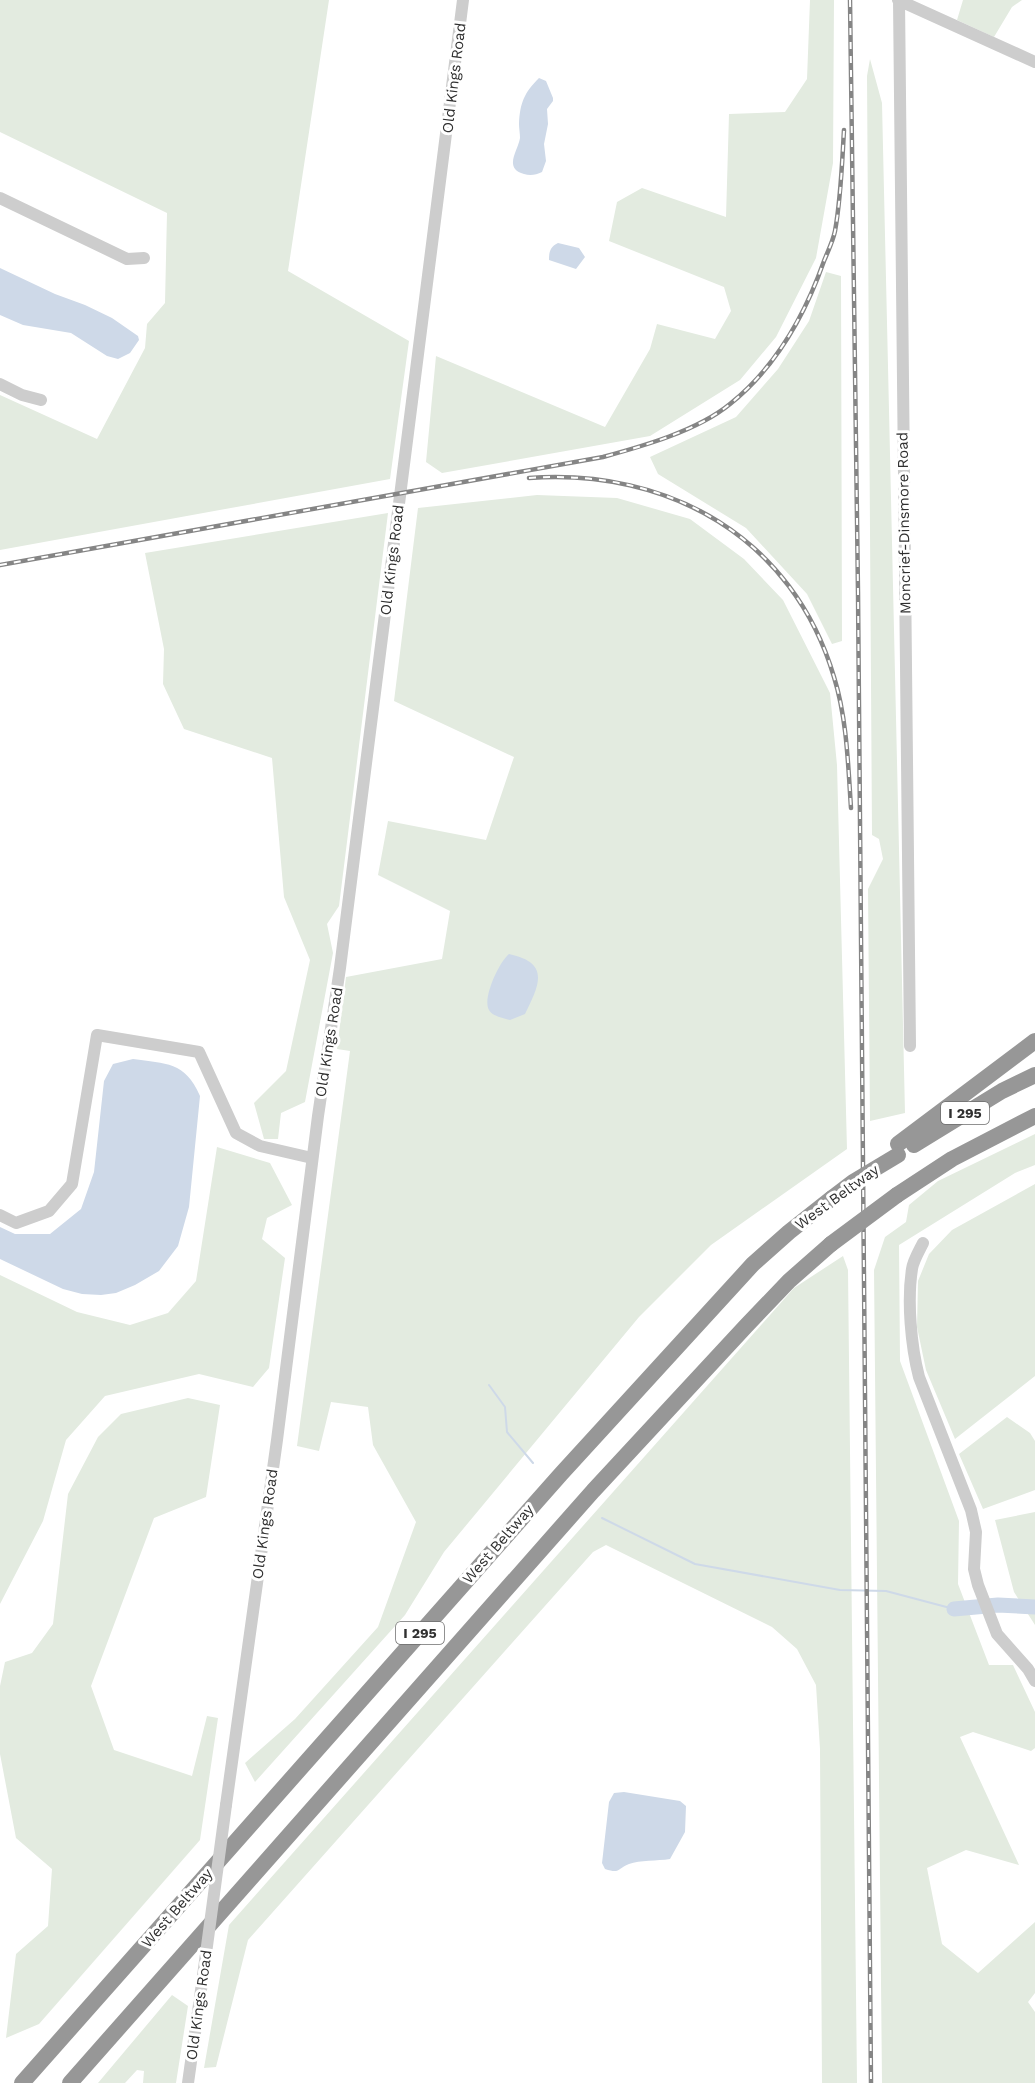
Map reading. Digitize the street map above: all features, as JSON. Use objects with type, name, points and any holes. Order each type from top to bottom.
[{"type":"highway","points":[[898,1150],[1035,1041]]},
{"type":"highway","name":"West Beltway","points":[[22,2083],[561,1474],[753,1264],[832,1198],[898,1150],[1035,1075]]},
{"type":"highway","name":"I 295","points":[[70,2083],[593,1491],[789,1281],[831,1244],[897,1195],[952,1159],[1035,1116]]},
{"type":"highway","points":[[1011,1128],[1035,1121]]},
{"type":"street","name":"Old Kings Road","points":[[188,2083],[284,1387],[312,1158],[340,968],[464,0]]},
{"type":"street","points":[[899,0],[1035,62]]},
{"type":"street","name":"Moncrief-Dinsmore Road","points":[[899,0],[910,1046]]},
{"type":"street","points":[[0,198],[127,259],[144,258]]},
{"type":"street","points":[[0,384],[22,395],[41,400]]},
{"type":"street","points":[[0,1215],[16,1222],[49,1212],[72,1184],[97,1035],[199,1052],[236,1133],[260,1146],[312,1158]]},
{"type":"street","points":[[923,1243],[912,1267],[911,1319],[914,1357],[971,1510],[976,1532],[975,1569],[978,1585],[993,1624],[1003,1641],[1024,1664],[1035,1681]]},
{"type":"shaded area","points":[[0,0],[329,0],[288,271],[409,341],[390,479],[0,550],[0,395],[97,439],[145,348],[147,324],[165,303],[167,213],[0,132]]},
{"type":"shaded area","points":[[810,0],[834,0],[833,163],[816,258],[776,337],[740,380],[650,436],[442,473],[426,462],[436,356],[605,427],[650,349],[657,324],[715,339],[731,311],[724,287],[609,241],[617,202],[642,188],[726,217],[729,114],[785,112],[807,79]]},
{"type":"shaded area","points":[[963,0],[1022,0],[1012,7],[994,37],[957,20]]},
{"type":"shaded area","points":[[870,59],[882,103],[905,1113],[870,1121],[868,889],[883,859],[879,839],[872,835],[867,76]]},
{"type":"shaded area","points":[[826,272],[841,276],[842,641],[832,644],[807,594],[746,528],[658,474],[650,457],[736,417],[778,369],[809,321]]},
{"type":"shaded area","points":[[537,495],[617,498],[690,519],[744,559],[783,600],[830,693],[837,765],[847,1149],[711,1245],[639,1317],[444,1552],[405,1615],[255,1782],[245,1763],[295,1719],[378,1627],[416,1522],[373,1445],[368,1407],[331,1402],[319,1451],[297,1446],[350,1051],[337,1049],[346,977],[442,959],[450,911],[378,875],[388,821],[486,840],[514,757],[394,701],[418,508]]},
{"type":"shaded area","points":[[388,513],[339,906],[327,924],[333,953],[305,1102],[281,1113],[278,1139],[264,1139],[254,1103],[286,1071],[310,960],[284,897],[272,758],[184,729],[163,684],[164,649],[145,553]]},
{"type":"shaded area","points":[[1035,1134],[1035,1165],[1015,1173],[899,1245],[900,1361],[959,1521],[958,1584],[989,1665],[1013,1665],[1035,1712],[1035,1748],[1031,1751],[973,1732],[960,1737],[1019,1865],[966,1850],[927,1868],[942,1944],[978,1973],[1035,1922],[1035,1993],[1028,2002],[1035,2012],[1035,2083],[882,2083],[874,1270],[885,1237],[906,1222],[909,1205],[938,1181]]},
{"type":"shaded area","points":[[217,1147],[270,1163],[292,1205],[267,1218],[262,1239],[285,1258],[269,1368],[253,1387],[199,1374],[105,1396],[66,1440],[43,1521],[0,1604],[0,1275],[77,1312],[130,1325],[168,1313],[196,1281]]},
{"type":"shaded area","points":[[1035,1184],[1035,1376],[955,1439],[926,1370],[917,1327],[918,1281],[929,1254],[952,1230]]},
{"type":"shaded area","points":[[843,1256],[848,1270],[857,2083],[822,2083],[820,1749],[816,1685],[797,1649],[772,1627],[606,1545],[593,1552],[248,1940],[216,2067],[204,2068],[229,1925],[794,1288]]},
{"type":"shaded area","points":[[188,1398],[220,1405],[206,1497],[154,1518],[91,1686],[114,1750],[192,1776],[207,1716],[218,1718],[200,1840],[39,2024],[6,2038],[16,1954],[48,1926],[52,1869],[16,1838],[0,1754],[0,1686],[5,1662],[32,1653],[53,1624],[68,1494],[98,1437],[121,1414]]},
{"type":"shaded area","points":[[1007,1417],[1030,1433],[1035,1441],[1035,1490],[983,1509],[959,1454]]},
{"type":"shaded area","points":[[1035,1512],[1035,1625],[1014,1592],[995,1520]]},
{"type":"shaded area","points":[[172,1995],[188,2006],[176,2083],[143,2083],[144,2071],[137,2070],[125,2083],[98,2083]]},
{"type":"water","points":[[539,78],[546,81],[553,101],[547,109],[548,124],[544,144],[546,161],[542,172],[528,175],[514,168],[513,159],[520,138],[520,110],[526,94]]},
{"type":"water","points":[[558,243],[579,248],[585,257],[576,269],[549,260],[550,250]]},
{"type":"water","points":[[0,268],[112,318],[138,336],[139,340],[130,353],[118,359],[107,356],[71,333],[23,325],[0,315]]},
{"type":"water","points":[[509,954],[531,963],[538,976],[534,994],[525,1014],[510,1020],[493,1014],[487,1005],[493,981]]},
{"type":"water","points":[[133,1059],[165,1064],[181,1070],[188,1076],[200,1096],[189,1207],[178,1246],[159,1271],[116,1293],[82,1294],[63,1289],[0,1259],[0,1227],[15,1234],[50,1234],[81,1209],[94,1172],[104,1081],[113,1064]]},
{"type":"water","points":[[624,1792],[680,1801],[686,1806],[685,1832],[670,1859],[633,1863],[616,1871],[605,1869],[602,1863],[609,1802],[614,1793]]},
{"type":"waterway","points":[[489,1385],[505,1407],[507,1432],[533,1463]]},
{"type":"waterway","points":[[602,1518],[695,1564],[840,1590],[886,1591],[954,1609]]},
{"type":"waterway","points":[[954,1609],[998,1605],[1035,1607]]},
{"type":"railway","points":[[850,0],[858,592],[871,2083]]},
{"type":"railway","points":[[0,565],[603,457],[669,437],[702,422],[730,404],[761,374],[787,339],[808,301],[835,231],[844,130]]},
{"type":"railway","points":[[529,478],[581,478],[630,485],[676,500],[719,522],[756,550],[789,586],[815,628],[834,677],[844,725],[851,808]]}]
